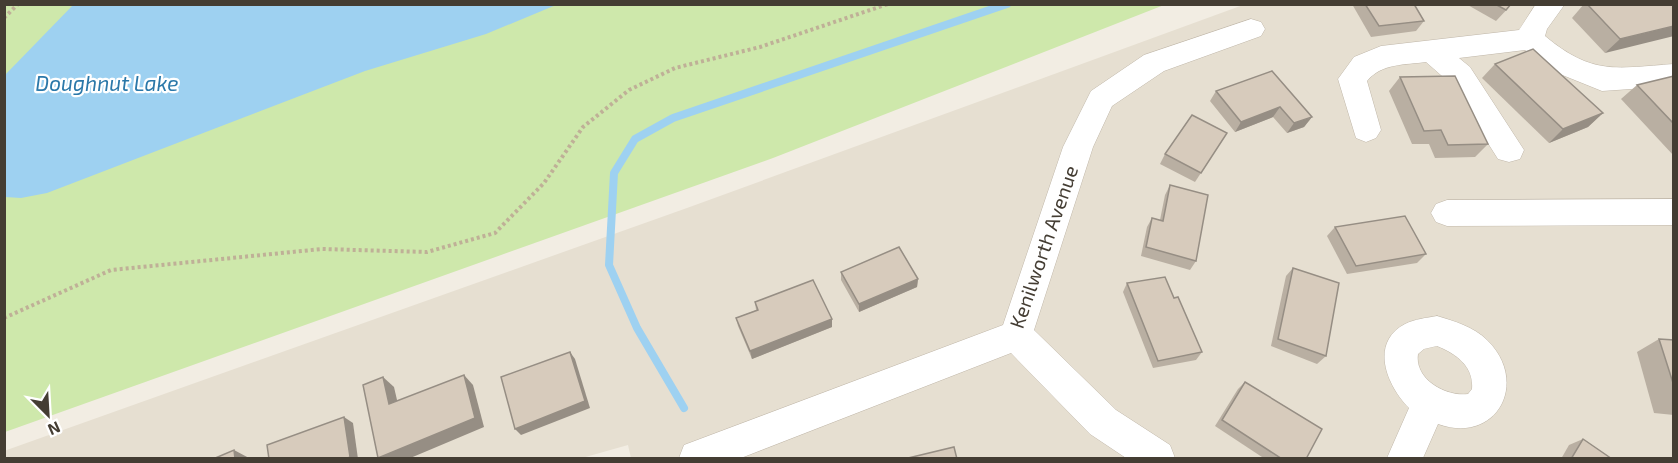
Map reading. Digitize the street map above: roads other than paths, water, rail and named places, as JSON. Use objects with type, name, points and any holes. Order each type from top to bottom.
[{"type":"street","points":[[1531,39],[1534,26],[1552,4]]},
{"type":"street","name":"Kenilworth Avenue","points":[[697,459],[1016,335],[1078,147],[1101,99],[1154,63],[1251,29]]},
{"type":"street","points":[[1366,130],[1352,79],[1364,65],[1381,57],[1531,39],[1555,60],[1602,80],[1674,75]]},
{"type":"street","points":[[1432,51],[1460,75],[1509,150]]},
{"type":"street","points":[[1447,213],[1674,212]]},
{"type":"street","points":[[1016,335],[1103,422],[1157,459]]},
{"type":"street","points":[[1405,459],[1429,403]]},
{"type":"water","name":"Doughnut Lake","points":[[73,5],[556,5],[486,34],[365,71],[47,193],[21,198],[5,197],[5,75]]},
{"type":"waterway","points":[[684,408],[637,328],[609,265],[614,173],[635,139],[673,118],[1007,4]]}]
